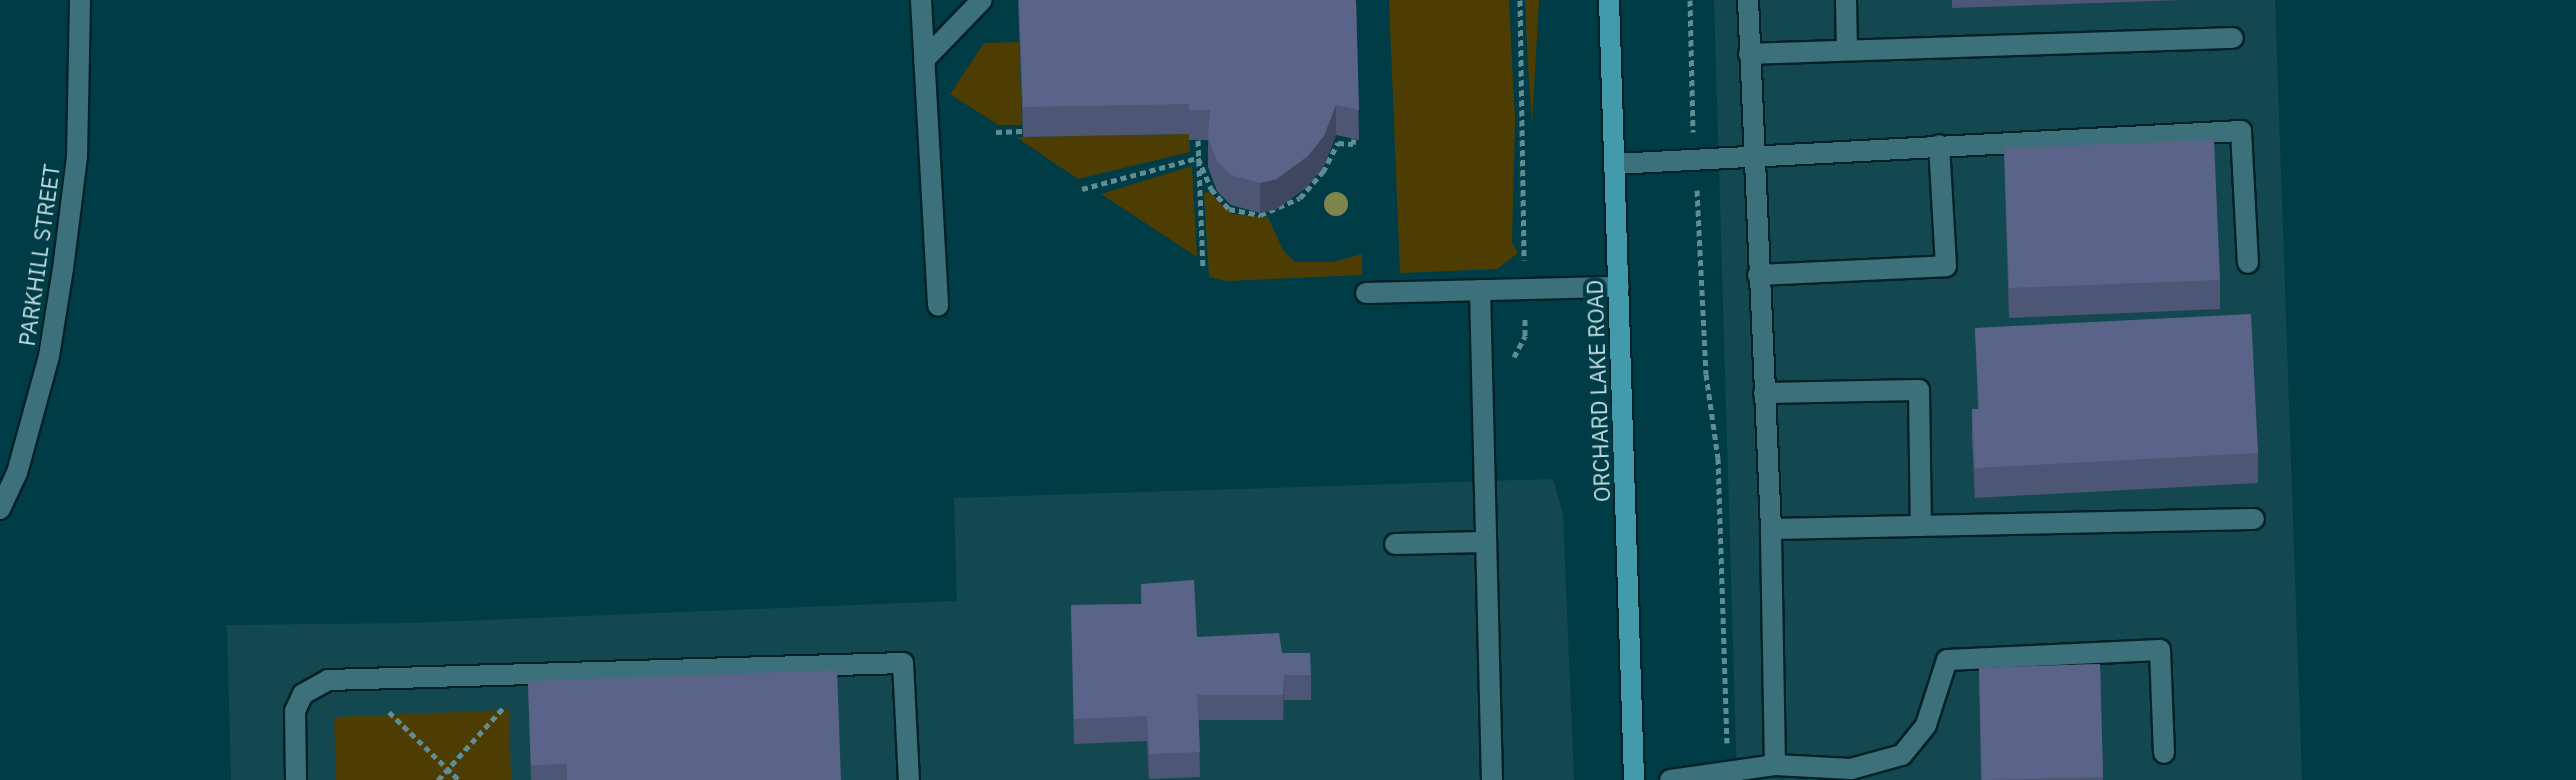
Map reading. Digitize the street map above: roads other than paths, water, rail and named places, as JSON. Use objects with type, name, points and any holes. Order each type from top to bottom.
[{"type":"main road","name":"ORCHARD LAKE ROAD","points":[[1609,0],[1634,780]]},
{"type":"street","name":"PARKHILL STREET","points":[[0,509],[17,473],[49,356],[63,269],[77,157],[80,0]]},
{"type":"street","points":[[921,0],[938,306]]},
{"type":"street","points":[[924,60],[982,0]]},
{"type":"street","points":[[1748,0],[1751,155],[1771,529],[1775,765]]},
{"type":"street","points":[[1846,0],[1847,50]]},
{"type":"street","points":[[1749,54],[2233,38]]},
{"type":"street","points":[[1615,164],[1695,157],[2241,131],[2248,263]]},
{"type":"street","points":[[1758,275],[1946,266],[1939,145]]},
{"type":"street","points":[[1366,293],[1619,287]]},
{"type":"street","points":[[1480,290],[1492,780]]},
{"type":"street","points":[[1764,393],[1919,390],[1921,526]]},
{"type":"street","points":[[1771,529],[2254,519]]},
{"type":"street","points":[[1395,544],[1486,542]]},
{"type":"street","points":[[1670,780],[1741,773],[1775,765],[1851,769],[1902,755],[1926,725],[1947,660],[2160,650],[2164,753]]},
{"type":"street","points":[[296,780],[295,711],[303,694],[328,680],[903,663],[909,780]]}]
